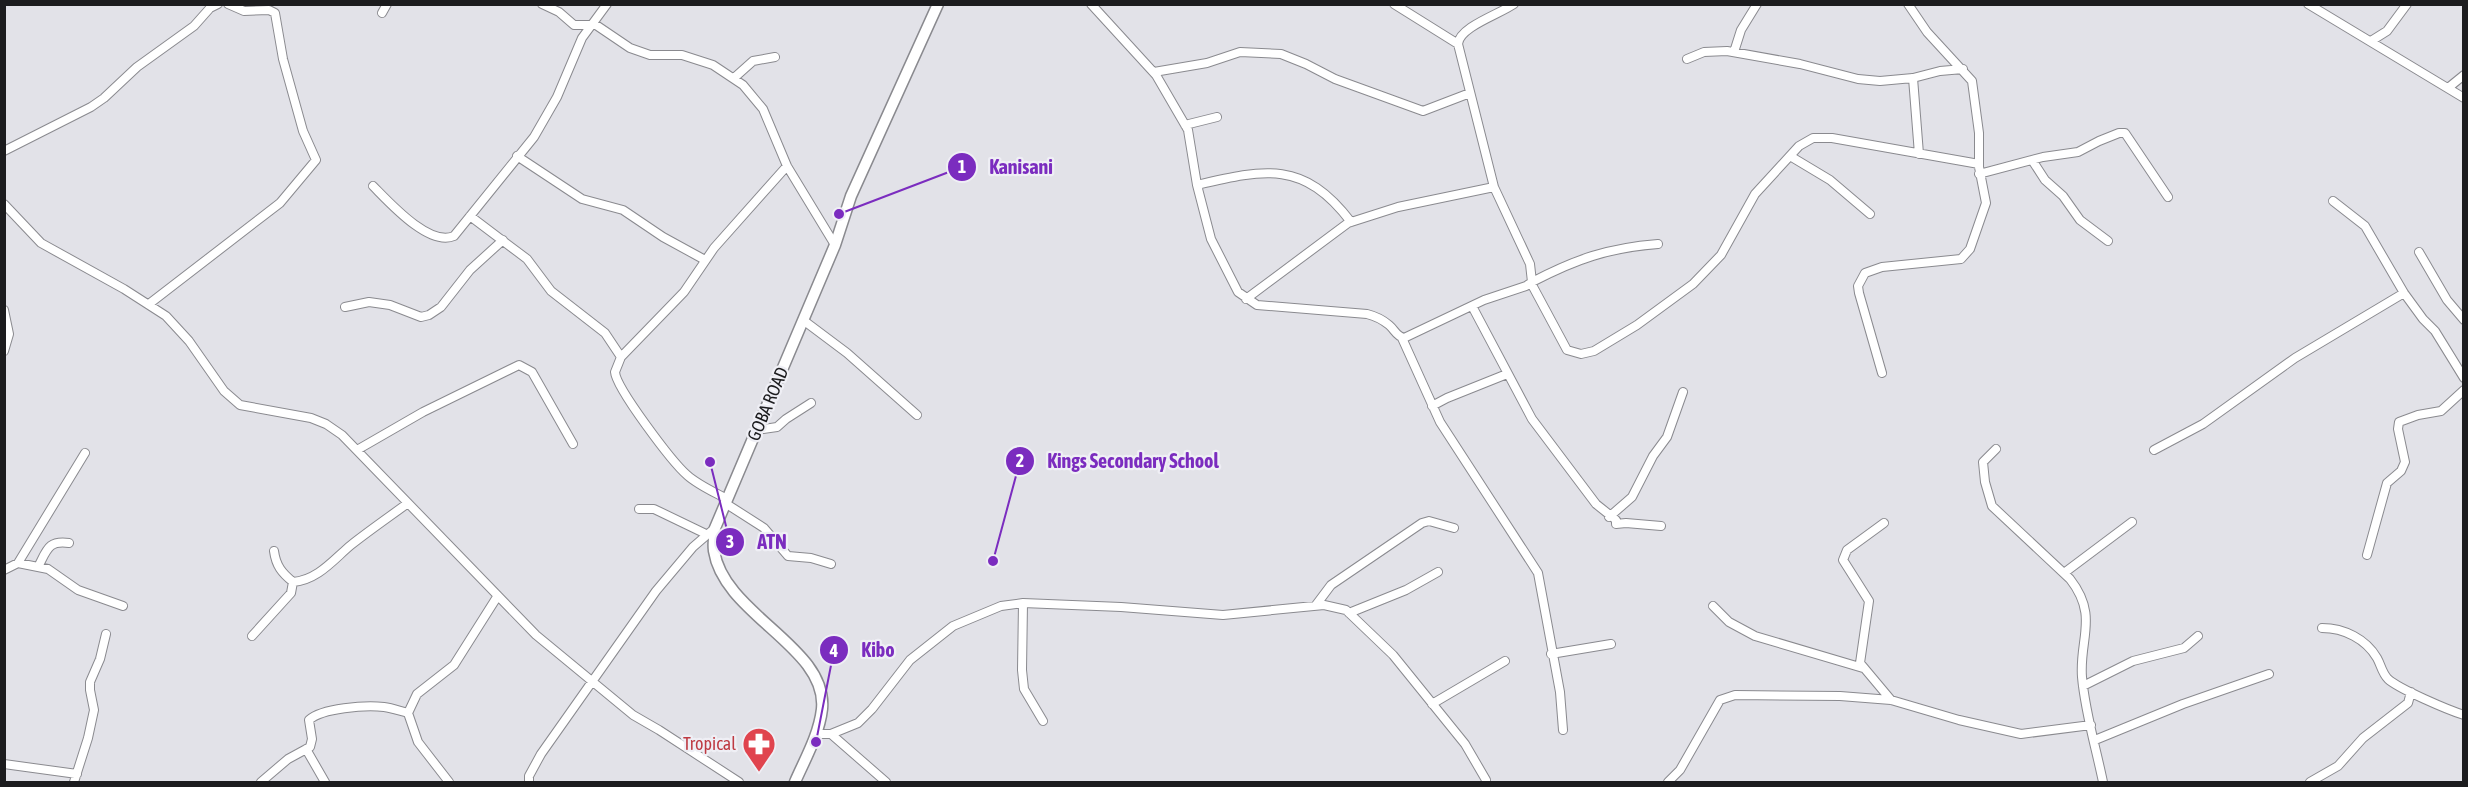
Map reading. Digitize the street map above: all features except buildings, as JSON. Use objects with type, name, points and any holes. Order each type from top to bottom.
[{"type":"main road","name":"GOBA ROAD","points":[[795,783],[816,734],[822,708],[813,674],[803,658],[740,600],[727,582],[714,553],[711,531],[757,430],[835,245],[851,196],[938,4]]},
{"type":"street","points":[[4,151],[91,107],[137,67],[194,26],[210,8],[218,4]]},
{"type":"street","points":[[149,304],[280,203],[316,160],[303,131],[283,59],[274,13],[269,10],[244,11],[228,4]]},
{"type":"street","points":[[382,13],[387,4]]},
{"type":"street","points":[[542,4],[559,12],[574,25],[593,24],[630,48],[645,54],[682,55],[713,64],[734,78],[759,103],[771,124],[787,166],[835,245]]},
{"type":"street","points":[[373,186],[420,229],[437,236],[447,238],[454,236],[534,136],[549,111],[582,38],[607,4]]},
{"type":"street","points":[[1091,4],[1154,72],[1185,125],[1191,139],[1197,185],[1211,239],[1235,288],[1246,299],[1257,305],[1367,314],[1387,323],[1402,338],[1432,406],[1538,573],[1543,592],[1551,654],[1560,692],[1563,730]]},
{"type":"street","points":[[1098,14],[1102,4]]},
{"type":"street","points":[[1394,4],[1458,44]]},
{"type":"street","points":[[1514,4],[1465,31],[1458,44],[1494,187],[1530,264],[1531,283],[1567,350],[1581,354],[1594,351],[1637,325],[1701,278],[1730,241],[1755,195],[1802,143],[1821,137],[1979,164]]},
{"type":"street","points":[[1734,52],[1741,30],[1757,4]]},
{"type":"street","points":[[1882,373],[1859,293],[1860,282],[1865,273],[1873,269],[1957,260],[1964,257],[1970,249],[1986,203],[1979,174],[1979,133],[1975,88],[1963,69],[1927,33],[1908,4]]},
{"type":"street","points":[[2308,4],[2463,98]]},
{"type":"street","points":[[2371,41],[2387,31],[2407,4]]},
{"type":"street","points":[[1687,59],[1711,51],[1734,52],[1800,64],[1858,79],[1880,81],[1963,69]]},
{"type":"street","points":[[1154,72],[1207,63],[1240,52],[1269,52],[1295,58],[1335,80],[1423,111],[1470,93]]},
{"type":"street","points":[[734,78],[753,61],[775,57]]},
{"type":"street","points":[[2448,88],[2463,75]]},
{"type":"street","points":[[1913,78],[1919,154]]},
{"type":"street","points":[[1185,125],[1217,117]]},
{"type":"street","points":[[1979,174],[2032,160],[2078,153],[2099,141],[2118,133],[2125,133],[2168,197]]},
{"type":"street","points":[[517,156],[582,199],[623,210],[663,237],[705,260]]},
{"type":"street","points":[[1790,156],[1830,180],[1870,214]]},
{"type":"street","points":[[2032,160],[2045,180],[2063,196],[2083,222],[2108,241]]},
{"type":"street","points":[[787,166],[754,200],[739,222],[705,260],[686,289],[638,342],[621,357],[615,372],[617,381],[672,460],[690,478],[764,528],[788,556],[811,558],[831,564]]},
{"type":"street","points":[[1197,185],[1266,172],[1285,173],[1295,176],[1334,200],[1351,222]]},
{"type":"street","points":[[1246,299],[1351,222],[1398,207],[1494,187]]},
{"type":"street","points":[[2333,201],[2365,226],[2404,293],[2435,331],[2463,378]]},
{"type":"street","points":[[4,204],[41,243],[166,316],[179,329],[224,392],[240,405],[311,418],[326,424],[357,450],[497,597],[591,683],[633,715],[739,783]]},
{"type":"street","points":[[470,216],[530,262],[551,291],[604,333],[621,357]]},
{"type":"street","points":[[345,308],[369,302],[390,305],[421,317],[429,315],[441,307],[470,270],[503,240]]},
{"type":"street","points":[[1402,338],[1472,306],[1531,283],[1571,262],[1611,250],[1658,244]]},
{"type":"street","points":[[2419,252],[2447,300],[2463,320]]},
{"type":"street","points":[[2154,450],[2203,424],[2295,358],[2404,293]]},
{"type":"street","points":[[1472,306],[1532,419],[1596,504],[1609,517],[1616,520],[1616,524],[1661,526]]},
{"type":"street","points":[[4,310],[9,334],[4,351]]},
{"type":"street","points":[[803,320],[847,353],[917,415]]},
{"type":"street","points":[[357,450],[435,405],[519,365],[532,372],[573,444]]},
{"type":"street","points":[[1432,406],[1507,374]]},
{"type":"street","points":[[2367,555],[2387,483],[2401,471],[2405,462],[2398,429],[2399,422],[2418,415],[2441,411],[2463,390]]},
{"type":"street","points":[[1609,517],[1632,497],[1653,456],[1667,437],[1683,392]]},
{"type":"street","points":[[757,430],[778,427],[786,418],[811,403]]},
{"type":"street","points":[[1996,449],[1983,462],[1990,502],[2064,573],[2079,594],[2087,632],[2082,667],[2084,686],[2103,783]]},
{"type":"street","points":[[4,570],[18,563],[85,453]]},
{"type":"street","points":[[293,582],[319,573],[352,544],[408,503]]},
{"type":"street","points":[[529,783],[529,776],[541,754],[656,591],[711,531],[654,509],[639,509]]},
{"type":"street","points":[[1316,605],[1331,585],[1422,523],[1429,521],[1454,528]]},
{"type":"street","points":[[2064,573],[2132,522]]},
{"type":"street","points":[[1884,523],[1847,550],[1843,560],[1869,598],[1860,663],[1891,700]]},
{"type":"street","points":[[38,567],[51,544],[69,543]]},
{"type":"street","points":[[274,551],[277,566],[293,582]]},
{"type":"street","points":[[18,563],[38,567],[59,576],[78,590],[123,606]]},
{"type":"street","points":[[1349,613],[1406,590],[1438,572]]},
{"type":"street","points":[[252,636],[291,593],[293,582]]},
{"type":"street","points":[[449,783],[418,742],[408,713],[417,694],[455,662],[497,597]]},
{"type":"street","points":[[1023,603],[1023,684],[1025,693],[1043,721]]},
{"type":"street","points":[[816,734],[831,734],[853,726],[865,717],[910,660],[953,626],[1001,606],[1023,603],[1121,607],[1223,615],[1316,605],[1339,607],[1349,613],[1393,656],[1465,744],[1486,780]]},
{"type":"street","points":[[1713,606],[1729,622],[1755,636],[1863,668]]},
{"type":"street","points":[[2322,628],[2340,629],[2361,641],[2375,656],[2387,678],[2411,692],[2463,715]]},
{"type":"street","points":[[74,783],[94,711],[90,682],[100,659],[106,634]]},
{"type":"street","points":[[2084,686],[2133,661],[2184,648],[2198,636]]},
{"type":"street","points":[[1551,654],[1611,644]]},
{"type":"street","points":[[1432,704],[1505,661]]},
{"type":"street","points":[[2095,740],[2183,704],[2269,674]]},
{"type":"street","points":[[2310,783],[2338,766],[2363,738],[2410,701],[2411,692]]},
{"type":"street","points":[[1668,783],[1680,770],[1710,716],[1724,698],[1745,694],[1891,700],[1959,720],[2015,733],[2042,733],[2091,725]]},
{"type":"street","points":[[261,783],[288,759],[312,744],[309,720],[317,714],[358,707],[385,707],[408,713]]},
{"type":"street","points":[[831,734],[886,783]]},
{"type":"street","points":[[306,749],[325,783]]},
{"type":"street","points":[[4,764],[77,774]]},
{"type":"place","name":"Kanisani","points":[[839,214]]},
{"type":"place","name":"ATN","points":[[710,462]]},
{"type":"place","name":"Kings Secondary School","points":[[993,561]]},
{"type":"place","name":"Kibo","points":[[816,742]]},
{"type":"place","name":"Tropical","points":[[759,773]]}]
